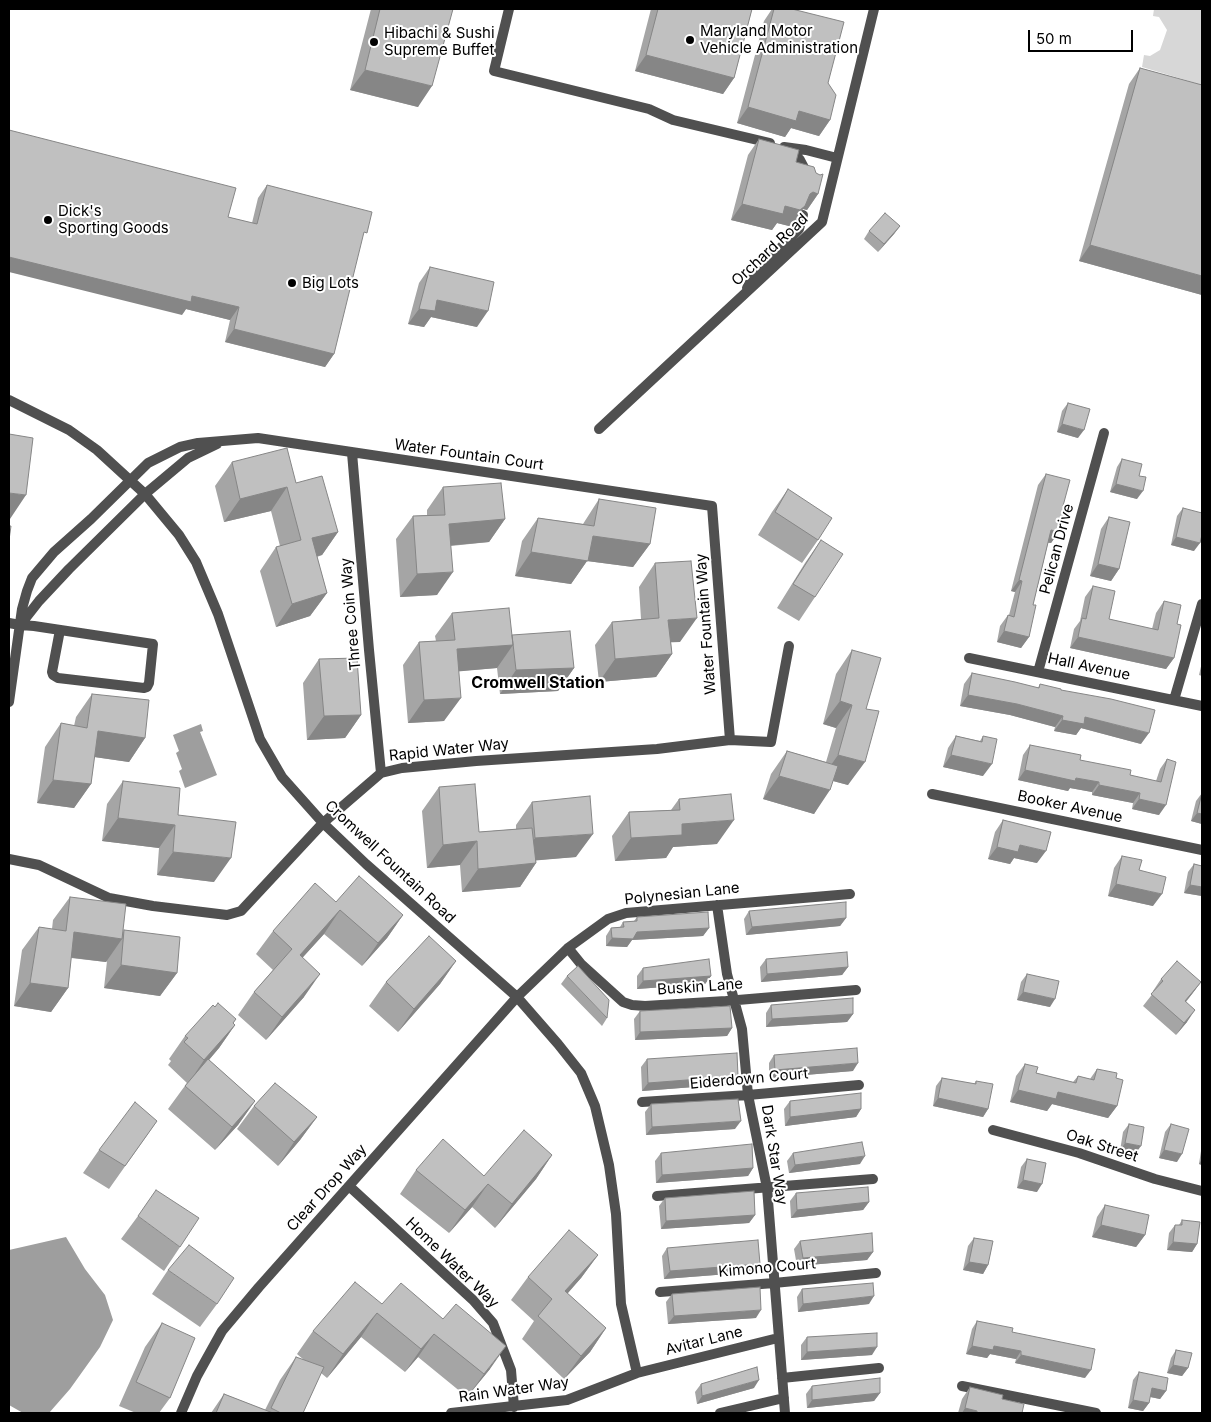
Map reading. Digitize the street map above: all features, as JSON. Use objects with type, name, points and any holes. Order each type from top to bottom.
[{"type":"street","points":[[509,9],[494,71],[649,109],[673,120],[837,158]]},
{"type":"street","name":"Orchard Road","points":[[599,429],[822,222],[874,9]]},
{"type":"street","points":[[788,148],[800,160],[808,175],[810,184]]},
{"type":"street","points":[[743,295],[754,275],[799,229],[803,215]]},
{"type":"street","name":"Cromwell Fountain Road","points":[[9,400],[69,430],[97,450],[145,494],[179,536],[196,562],[218,614],[260,739],[271,761],[282,777],[323,822],[366,864],[517,997],[581,1073],[595,1106],[609,1165],[616,1214],[620,1304],[637,1373]]},
{"type":"street","name":"Pelican Drive","points":[[1038,672],[1104,433]]},
{"type":"street","name":"Water Fountain Court","points":[[9,702],[22,609],[32,578],[54,552],[148,463],[180,446],[198,442],[258,438],[712,506]]},
{"type":"street","name":"Water Fountain Court","points":[[20,625],[39,600],[145,494],[188,458],[222,441]]},
{"type":"street","name":"Three Coin Way","points":[[352,453],[381,773]]},
{"type":"street","name":"Water Fountain Way","points":[[712,506],[730,740]]},
{"type":"street","points":[[1174,700],[1202,604]]},
{"type":"street","points":[[9,623],[60,630],[153,644],[147,687],[58,678],[53,675],[60,630]]},
{"type":"street","name":"Rapid Water Way","points":[[9,861],[39,865],[109,898],[153,906],[227,915],[241,911],[323,822],[381,773],[402,768],[476,761],[657,749],[730,740],[771,742],[789,646]]},
{"type":"street","name":"Hall Avenue","points":[[969,658],[1202,706]]},
{"type":"street","name":"Booker Avenue","points":[[932,794],[1202,850]]},
{"type":"street","points":[[9,853],[9,861]]},
{"type":"street","name":"Polynesian Lane","points":[[517,997],[568,948],[608,919],[626,913],[850,894]]},
{"type":"street","name":"Dark Star Way","points":[[717,905],[727,974],[742,1029],[748,1095],[767,1188],[785,1413]]},
{"type":"street","name":"Buskin Lane","points":[[568,948],[582,964],[623,1002],[632,1005],[645,1006],[856,990]]},
{"type":"street","name":"Clear Drop Way","points":[[181,1413],[197,1376],[222,1330],[517,997]]},
{"type":"street","name":"Eiderdown Court","points":[[642,1102],[859,1085]]},
{"type":"street","name":"Oak Street","points":[[993,1130],[1079,1153],[1155,1179],[1202,1191]]},
{"type":"street","points":[[657,1196],[873,1179]]},
{"type":"street","name":"Home Water Way","points":[[349,1186],[474,1300],[494,1324],[511,1370],[514,1407]]},
{"type":"street","name":"Kimono Court","points":[[660,1292],[876,1273]]},
{"type":"street","name":"Avitar Lane","points":[[637,1373],[778,1338]]},
{"type":"street","points":[[782,1378],[879,1368]]},
{"type":"street","name":"Rain Water Way","points":[[451,1413],[567,1400],[637,1373]]},
{"type":"street","points":[[962,1386],[1096,1413]]},
{"type":"street","points":[[720,1413],[784,1398]]},
{"type":"shaded area","points":[[1154,9],[1202,9],[1202,85],[1142,67],[1144,55],[1150,56],[1160,50],[1167,30],[1159,17],[1153,16]]},
{"type":"shaded area","points":[[201,724],[203,731],[200,732],[217,775],[185,788],[179,771],[182,769],[176,753],[179,751],[173,735]]},
{"type":"shaded area","points":[[66,1237],[85,1269],[105,1295],[113,1320],[100,1347],[70,1389],[49,1413],[23,1413],[9,1405],[9,1250]]},
{"type":"building","points":[[380,9],[453,9],[432,86],[365,70]]},
{"type":"building","name":"Maryland Motor Vehicle Administration","points":[[658,9],[752,9],[734,78],[646,55]]},
{"type":"building","points":[[774,9],[792,9],[844,22],[828,83],[836,95],[830,120],[799,111],[796,121],[748,107]]},
{"type":"building","points":[[1140,68],[1202,85],[1202,276],[1090,245]]},
{"type":"building","points":[[9,130],[236,188],[228,217],[257,224],[267,185],[372,212],[367,233],[364,232],[334,354],[234,329],[239,307],[192,296],[191,302],[9,257]]},
{"type":"building","points":[[759,139],[799,150],[796,162],[814,167],[816,173],[823,174],[818,194],[813,192],[810,194],[805,206],[800,210],[785,206],[783,214],[742,204]]},
{"type":"building","points":[[885,213],[900,226],[884,244],[869,231]]},
{"type":"building","points":[[430,267],[494,282],[488,311],[437,300],[435,311],[419,309]]},
{"type":"building","points":[[1068,403],[1090,409],[1084,430],[1062,424]]},
{"type":"building","points":[[9,434],[33,438],[26,495],[9,493]]},
{"type":"building","points":[[287,448],[296,483],[322,476],[338,532],[312,538],[327,593],[292,604],[276,547],[301,540],[287,487],[240,499],[232,462]]},
{"type":"building","points":[[1122,459],[1142,464],[1139,476],[1146,477],[1143,491],[1116,484]]},
{"type":"building","points":[[1046,474],[1070,480],[1059,532],[1051,530],[1033,605],[1036,605],[1029,637],[1004,631],[1008,615],[1014,617],[1022,581],[1019,580]]},
{"type":"building","points":[[501,483],[505,519],[449,524],[453,572],[417,574],[413,516],[445,515],[443,487]]},
{"type":"building","points":[[788,489],[832,518],[818,540],[775,512]]},
{"type":"building","points":[[599,499],[656,508],[650,544],[593,536],[588,561],[531,552],[538,518],[594,526]]},
{"type":"building","points":[[1183,508],[1202,513],[1200,543],[1176,537]]},
{"type":"building","points":[[1109,517],[1130,522],[1119,569],[1098,564]]},
{"type":"building","points":[[821,540],[843,554],[815,597],[793,584]]},
{"type":"building","points":[[691,561],[697,618],[668,620],[672,654],[615,659],[612,622],[659,618],[655,563]]},
{"type":"building","points":[[1093,586],[1115,591],[1109,619],[1158,630],[1164,601],[1181,605],[1177,624],[1181,625],[1174,658],[1078,637],[1082,618],[1086,619]]},
{"type":"building","points":[[509,608],[513,645],[457,649],[461,698],[424,700],[419,642],[455,640],[452,613]]},
{"type":"building","points":[[570,631],[574,668],[516,670],[512,635]]},
{"type":"building","points":[[852,650],[881,658],[866,709],[879,711],[865,762],[838,755],[852,705],[840,701]]},
{"type":"building","points":[[357,658],[361,715],[324,716],[319,659]]},
{"type":"building","points":[[972,673],[1039,688],[1040,684],[1155,710],[1149,733],[1085,717],[1084,724],[1062,720],[1063,716],[1017,704],[968,695]]},
{"type":"building","points":[[92,694],[149,700],[145,738],[98,731],[91,784],[53,780],[61,723],[87,728]]},
{"type":"building","points":[[956,736],[982,742],[983,736],[997,739],[992,764],[951,755]]},
{"type":"building","points":[[1030,745],[1081,755],[1080,760],[1131,770],[1130,775],[1161,782],[1167,759],[1176,762],[1166,805],[1139,799],[1140,793],[1099,785],[1099,782],[1076,778],[1075,781],[1025,770]]},
{"type":"building","points":[[787,751],[838,766],[830,790],[779,776]]},
{"type":"building","points":[[123,781],[180,788],[178,815],[236,822],[231,858],[173,852],[175,825],[118,818]]},
{"type":"building","points":[[475,784],[479,832],[532,828],[536,863],[478,869],[477,841],[443,845],[439,787]]},
{"type":"building","points":[[1202,793],[1202,814],[1197,813]]},
{"type":"building","points":[[731,794],[734,820],[682,824],[682,835],[631,838],[629,812],[680,810],[679,799]]},
{"type":"building","points":[[590,796],[593,834],[535,838],[532,802]]},
{"type":"building","points":[[1003,820],[1051,832],[1046,851],[1020,845],[1018,852],[997,847]]},
{"type":"building","points":[[1122,856],[1142,860],[1139,870],[1166,877],[1162,894],[1116,884]]},
{"type":"building","points":[[1194,864],[1202,866],[1202,887],[1190,885]]},
{"type":"building","points":[[359,876],[403,915],[378,943],[340,910],[300,955],[320,974],[282,1017],[254,992],[292,949],[273,931],[315,883],[336,902]]},
{"type":"building","points":[[70,897],[126,904],[122,939],[74,932],[68,988],[30,983],[39,927],[66,931]]},
{"type":"building","points":[[846,902],[846,918],[752,927],[749,911]]},
{"type":"building","points":[[708,912],[709,928],[637,932],[633,939],[612,938],[611,928],[624,927],[623,922],[637,921],[637,917]]},
{"type":"building","points":[[124,930],[180,937],[177,973],[121,965]]},
{"type":"building","points":[[429,936],[456,961],[414,1009],[386,982]]},
{"type":"building","points":[[847,952],[848,967],[767,974],[766,959]]},
{"type":"building","points":[[709,959],[711,976],[643,981],[643,968]]},
{"type":"building","points":[[1177,961],[1201,982],[1185,1001],[1195,1010],[1184,1023],[1151,994]]},
{"type":"building","points":[[578,966],[609,1000],[607,1018],[567,976]]},
{"type":"building","points":[[1027,974],[1059,981],[1055,999],[1023,992]]},
{"type":"building","points":[[853,998],[853,1014],[772,1019],[771,1005]]},
{"type":"building","points":[[218,1003],[236,1019],[233,1023],[235,1025],[204,1060],[184,1042],[188,1038],[185,1036],[213,1005],[215,1007]]},
{"type":"building","points":[[730,1006],[732,1028],[640,1032],[640,1011]]},
{"type":"building","points":[[857,1048],[858,1063],[775,1070],[774,1055]]},
{"type":"building","points":[[737,1053],[738,1076],[648,1083],[647,1059]]},
{"type":"building","points":[[208,1059],[255,1101],[232,1127],[185,1086]]},
{"type":"building","points":[[1025,1064],[1038,1067],[1036,1073],[1076,1083],[1078,1076],[1094,1080],[1097,1069],[1117,1073],[1116,1078],[1123,1080],[1117,1106],[1058,1092],[1056,1099],[1018,1090]]},
{"type":"building","points":[[942,1078],[976,1084],[976,1081],[993,1084],[988,1109],[938,1098]]},
{"type":"building","points":[[275,1083],[317,1117],[294,1142],[254,1106]]},
{"type":"building","points":[[861,1093],[861,1109],[790,1117],[790,1101]]},
{"type":"building","points":[[738,1099],[741,1121],[652,1127],[651,1104]]},
{"type":"building","points":[[135,1102],[157,1121],[125,1166],[99,1150]]},
{"type":"building","points":[[1129,1124],[1144,1127],[1141,1146],[1125,1143]]},
{"type":"building","points":[[1171,1124],[1189,1129],[1182,1154],[1164,1150]]},
{"type":"building","points":[[524,1130],[552,1155],[512,1204],[488,1184],[465,1210],[416,1170],[443,1139],[484,1176]]},
{"type":"building","points":[[862,1142],[865,1156],[795,1165],[793,1153]]},
{"type":"building","points":[[752,1144],[753,1168],[662,1175],[661,1153]]},
{"type":"building","points":[[1027,1159],[1046,1163],[1042,1184],[1023,1180]]},
{"type":"building","points":[[868,1187],[869,1202],[797,1210],[796,1193]]},
{"type":"building","points":[[156,1190],[199,1218],[180,1247],[138,1216]]},
{"type":"building","points":[[754,1191],[755,1215],[666,1221],[665,1198]]},
{"type":"building","points":[[1105,1205],[1149,1215],[1145,1235],[1101,1225]]},
{"type":"building","points":[[1182,1220],[1200,1222],[1197,1244],[1173,1242],[1175,1225],[1182,1225]]},
{"type":"building","points":[[569,1230],[598,1255],[565,1291],[606,1328],[581,1356],[538,1316],[552,1299],[528,1277]]},
{"type":"building","points":[[872,1233],[873,1252],[803,1258],[800,1241]]},
{"type":"building","points":[[974,1238],[993,1241],[988,1265],[969,1262]]},
{"type":"building","points":[[758,1240],[760,1264],[670,1271],[667,1248]]},
{"type":"building","points":[[189,1245],[234,1278],[217,1304],[168,1270]]},
{"type":"building","points":[[355,1282],[382,1304],[401,1283],[443,1319],[456,1304],[506,1346],[484,1374],[434,1334],[421,1349],[377,1313],[343,1354],[313,1331]]},
{"type":"building","points":[[873,1283],[874,1296],[803,1304],[802,1289]]},
{"type":"building","points":[[760,1287],[761,1310],[674,1316],[672,1294]]},
{"type":"building","points":[[977,1321],[1013,1328],[1012,1332],[1095,1349],[1091,1370],[1021,1355],[1021,1351],[994,1346],[993,1350],[972,1346]]},
{"type":"building","points":[[162,1323],[195,1338],[170,1398],[136,1382]]},
{"type":"building","points":[[877,1333],[877,1347],[807,1352],[807,1337]]},
{"type":"building","points":[[1176,1350],[1192,1353],[1188,1368],[1173,1365]]},
{"type":"building","points":[[296,1357],[324,1367],[303,1413],[281,1413],[271,1408]]},
{"type":"building","points":[[757,1367],[759,1380],[702,1396],[701,1384]]},
{"type":"building","points":[[1139,1372],[1168,1378],[1166,1391],[1152,1388],[1149,1403],[1133,1400]]},
{"type":"building","points":[[880,1378],[880,1393],[812,1400],[812,1386]]},
{"type":"building","points":[[970,1387],[1003,1395],[1002,1399],[1024,1404],[1022,1413],[977,1413],[977,1411],[965,1408]]},
{"type":"building","points":[[224,1394],[273,1413],[216,1413]]},
{"type":"place","name":"Maryland Motor Vehicle Administration","points":[[690,40]]},
{"type":"place","name":"Hibachi & Sushi Supreme Buffet","points":[[374,42]]},
{"type":"place","name":"Dick's Sporting Goods","points":[[48,220]]},
{"type":"place","name":"Big Lots","points":[[292,283]]},
{"type":"district","name":"Cromwell Station","points":[[538,683]]}]
